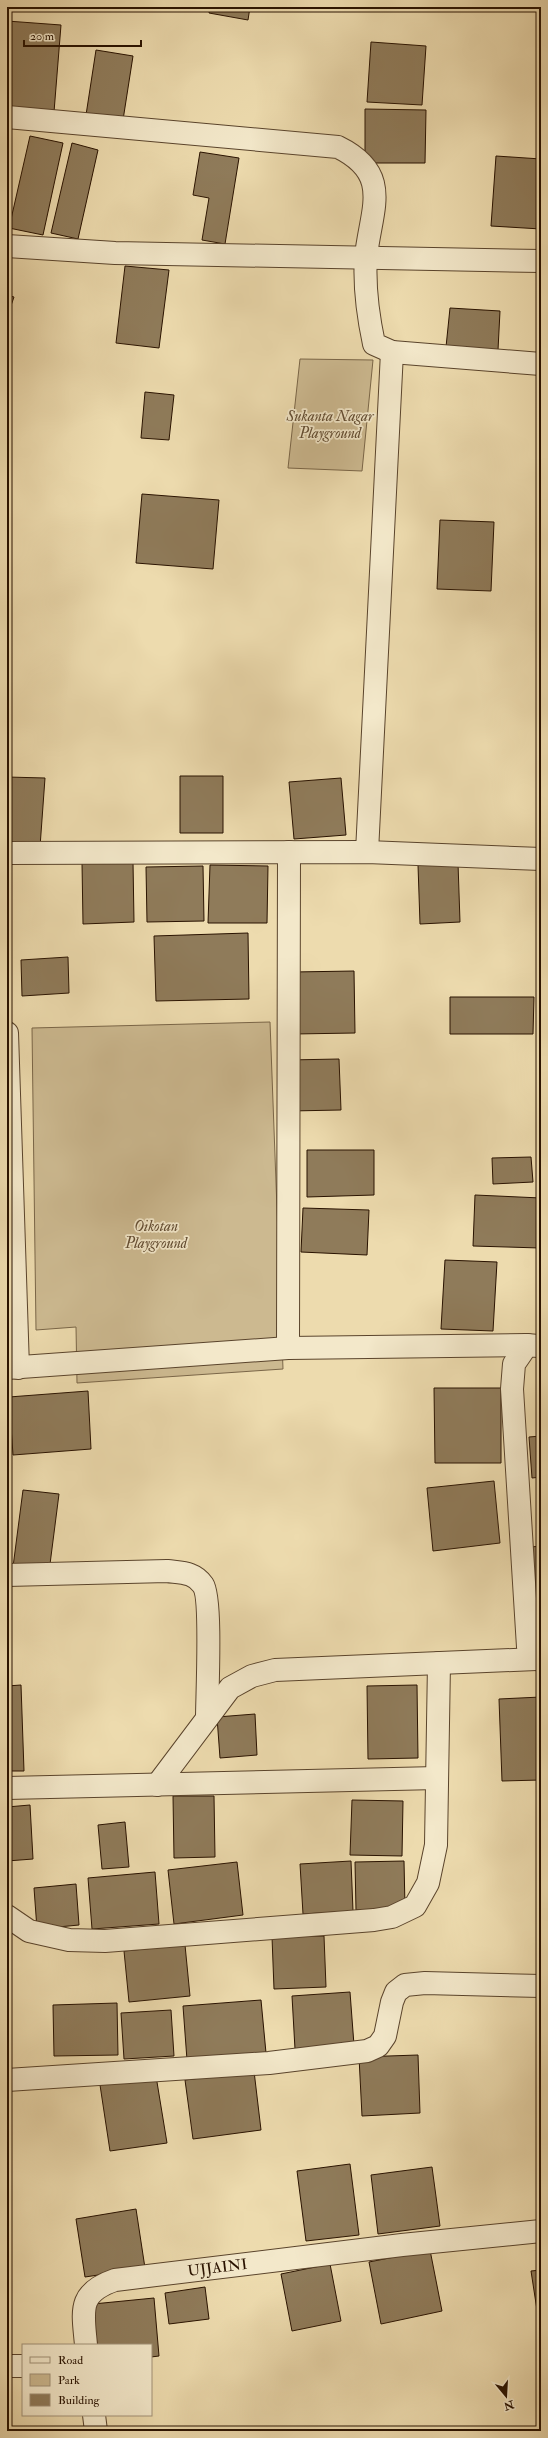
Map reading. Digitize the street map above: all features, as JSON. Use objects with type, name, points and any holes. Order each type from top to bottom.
[{"type":"street","points":[[7,116],[338,147],[353,154],[371,174],[376,198],[366,256],[369,322],[374,344],[392,352],[541,364]]},
{"type":"street","points":[[7,246],[115,253],[366,256],[541,261]]},
{"type":"street","points":[[367,852],[392,352]]},
{"type":"street","points":[[288,1348],[289,852]]},
{"type":"street","points":[[7,853],[367,852],[541,859]]},
{"type":"street","points":[[7,1034],[13,1368],[288,1348],[534,1346]]},
{"type":"street","points":[[534,1346],[514,1364],[512,1389],[526,1633],[528,1647],[538,1660]]},
{"type":"street","points":[[7,1574],[167,1571],[190,1573],[204,1586],[207,1608],[207,1718]]},
{"type":"street","points":[[157,1785],[230,1688],[252,1676],[275,1670],[538,1660]]},
{"type":"street","points":[[7,1916],[29,1931],[69,1940],[105,1941],[374,1920],[392,1917],[415,1906],[428,1883],[436,1845],[439,1663]]},
{"type":"street","points":[[7,1788],[437,1778]]},
{"type":"street","points":[[7,2080],[269,2063],[367,2051],[378,2046],[385,2036],[392,2002],[396,1992],[405,1985],[425,1983],[541,1986]]},
{"type":"street","name":"UJJAINI","points":[[86,2344],[83,2308],[88,2297],[98,2286],[115,2280],[402,2245],[541,2231]]},
{"type":"street","points":[[7,2366],[22,2366]]},
{"type":"street","points":[[94,2416],[96,2431]]},
{"type":"green space","name":"Sukanta Nagar Playground","points":[[300,359],[373,360],[362,471],[288,468]]},
{"type":"green space","name":"Oikotan Playground","points":[[270,1022],[283,1369],[77,1383],[76,1327],[36,1330],[32,1028]]},
{"type":"building","points":[[210,7],[250,7],[248,20],[209,13]]},
{"type":"building","points":[[7,21],[61,25],[54,112],[7,108]]},
{"type":"building","points":[[371,42],[426,46],[422,105],[367,102]]},
{"type":"building","points":[[96,50],[133,56],[123,120],[86,115]]},
{"type":"building","points":[[365,109],[426,110],[425,163],[365,163]]},
{"type":"building","points":[[30,136],[63,143],[43,235],[9,228]]},
{"type":"building","points":[[72,143],[98,150],[78,239],[51,233]]},
{"type":"building","points":[[200,152],[239,158],[225,244],[202,240],[209,198],[193,195]]},
{"type":"building","points":[[496,156],[541,159],[541,229],[491,226]]},
{"type":"building","points":[[125,266],[169,270],[159,348],[116,343]]},
{"type":"building","points":[[7,295],[14,297],[7,317]]},
{"type":"building","points":[[450,308],[500,311],[498,350],[446,347]]},
{"type":"building","points":[[145,392],[174,395],[169,440],[141,438]]},
{"type":"building","points":[[142,494],[219,500],[213,569],[136,563]]},
{"type":"building","points":[[440,520],[494,522],[491,591],[437,589]]},
{"type":"building","points":[[180,776],[223,776],[223,833],[180,833]]},
{"type":"building","points":[[7,777],[45,778],[40,847],[7,845]]},
{"type":"building","points":[[341,778],[346,835],[294,839],[289,782]]},
{"type":"building","points":[[133,862],[134,922],[83,924],[82,863]]},
{"type":"building","points":[[458,863],[460,922],[420,924],[418,865]]},
{"type":"building","points":[[210,865],[268,866],[267,923],[208,923]]},
{"type":"building","points":[[203,866],[204,921],[147,922],[146,867]]},
{"type":"building","points":[[248,933],[249,999],[156,1001],[154,936]]},
{"type":"building","points":[[68,957],[69,993],[22,996],[21,960]]},
{"type":"building","points":[[354,971],[355,1033],[294,1034],[293,972]]},
{"type":"building","points":[[450,997],[534,997],[533,1034],[450,1034]]},
{"type":"building","points":[[339,1059],[341,1110],[290,1111],[288,1060]]},
{"type":"building","points":[[307,1150],[374,1150],[374,1195],[307,1197]]},
{"type":"building","points":[[531,1157],[533,1182],[493,1184],[492,1158]]},
{"type":"building","points":[[475,1195],[541,1198],[540,1248],[473,1246]]},
{"type":"building","points":[[303,1208],[369,1210],[367,1255],[301,1252]]},
{"type":"building","points":[[445,1260],[497,1262],[493,1331],[441,1329]]},
{"type":"building","points":[[434,1388],[501,1388],[501,1463],[435,1463]]},
{"type":"building","points":[[88,1391],[91,1449],[13,1455],[9,1397]]},
{"type":"building","points":[[541,1436],[541,1477],[532,1478],[529,1437]]},
{"type":"building","points":[[494,1481],[500,1543],[433,1551],[427,1488]]},
{"type":"building","points":[[23,1490],[59,1494],[49,1572],[13,1567]]},
{"type":"building","points":[[541,1546],[541,1588],[535,1589],[531,1547]]},
{"type":"building","points":[[535,1604],[541,1604],[541,1652],[538,1652]]},
{"type":"building","points":[[21,1685],[24,1771],[7,1771],[7,1686]]},
{"type":"building","points":[[417,1685],[418,1758],[368,1759],[367,1686]]},
{"type":"building","points":[[541,1697],[541,1780],[502,1781],[499,1699]]},
{"type":"building","points":[[255,1714],[257,1755],[220,1758],[217,1717]]},
{"type":"building","points":[[173,1796],[214,1796],[215,1857],[174,1858]]},
{"type":"building","points":[[352,1800],[403,1801],[402,1856],[350,1855]]},
{"type":"building","points":[[30,1805],[33,1859],[7,1861],[7,1807]]},
{"type":"building","points":[[125,1822],[129,1867],[102,1869],[98,1825]]},
{"type":"building","points":[[351,1861],[353,1911],[303,1914],[300,1864]]},
{"type":"building","points":[[404,1861],[405,1908],[356,1910],[355,1862]]},
{"type":"building","points":[[237,1862],[243,1915],[174,1924],[168,1870]]},
{"type":"building","points":[[155,1872],[159,1924],[92,1929],[88,1878]]},
{"type":"building","points":[[76,1884],[79,1925],[37,1929],[34,1888]]},
{"type":"building","points":[[324,1936],[326,1987],[274,1989],[272,1937]]},
{"type":"building","points":[[185,1945],[190,1996],[129,2002],[124,1951]]},
{"type":"building","points":[[350,1992],[354,2045],[295,2049],[292,1996]]},
{"type":"building","points":[[261,2000],[266,2053],[187,2060],[183,2006]]},
{"type":"building","points":[[117,2003],[118,2055],[54,2056],[53,2005]]},
{"type":"building","points":[[171,2010],[174,2056],[124,2059],[121,2013]]},
{"type":"building","points":[[418,2055],[420,2113],[362,2116],[359,2057]]},
{"type":"building","points":[[254,2071],[261,2130],[193,2139],[185,2080]]},
{"type":"building","points":[[156,2076],[167,2143],[110,2151],[100,2085]]},
{"type":"building","points":[[350,2164],[359,2235],[306,2241],[297,2171]]},
{"type":"building","points":[[432,2167],[440,2226],[378,2234],[371,2175]]},
{"type":"building","points":[[136,2209],[145,2268],[85,2277],[76,2219]]},
{"type":"building","points":[[430,2250],[442,2311],[381,2324],[369,2262]]},
{"type":"building","points":[[330,2264],[341,2321],[292,2331],[281,2274]]},
{"type":"building","points":[[541,2270],[541,2336],[531,2271]]},
{"type":"building","points":[[205,2287],[209,2319],[169,2324],[165,2293]]},
{"type":"building","points":[[154,2298],[159,2356],[152,2357],[152,2344],[97,2344],[93,2304]]},
{"type":"building","points":[[7,2380],[10,2431],[7,2431]]}]
